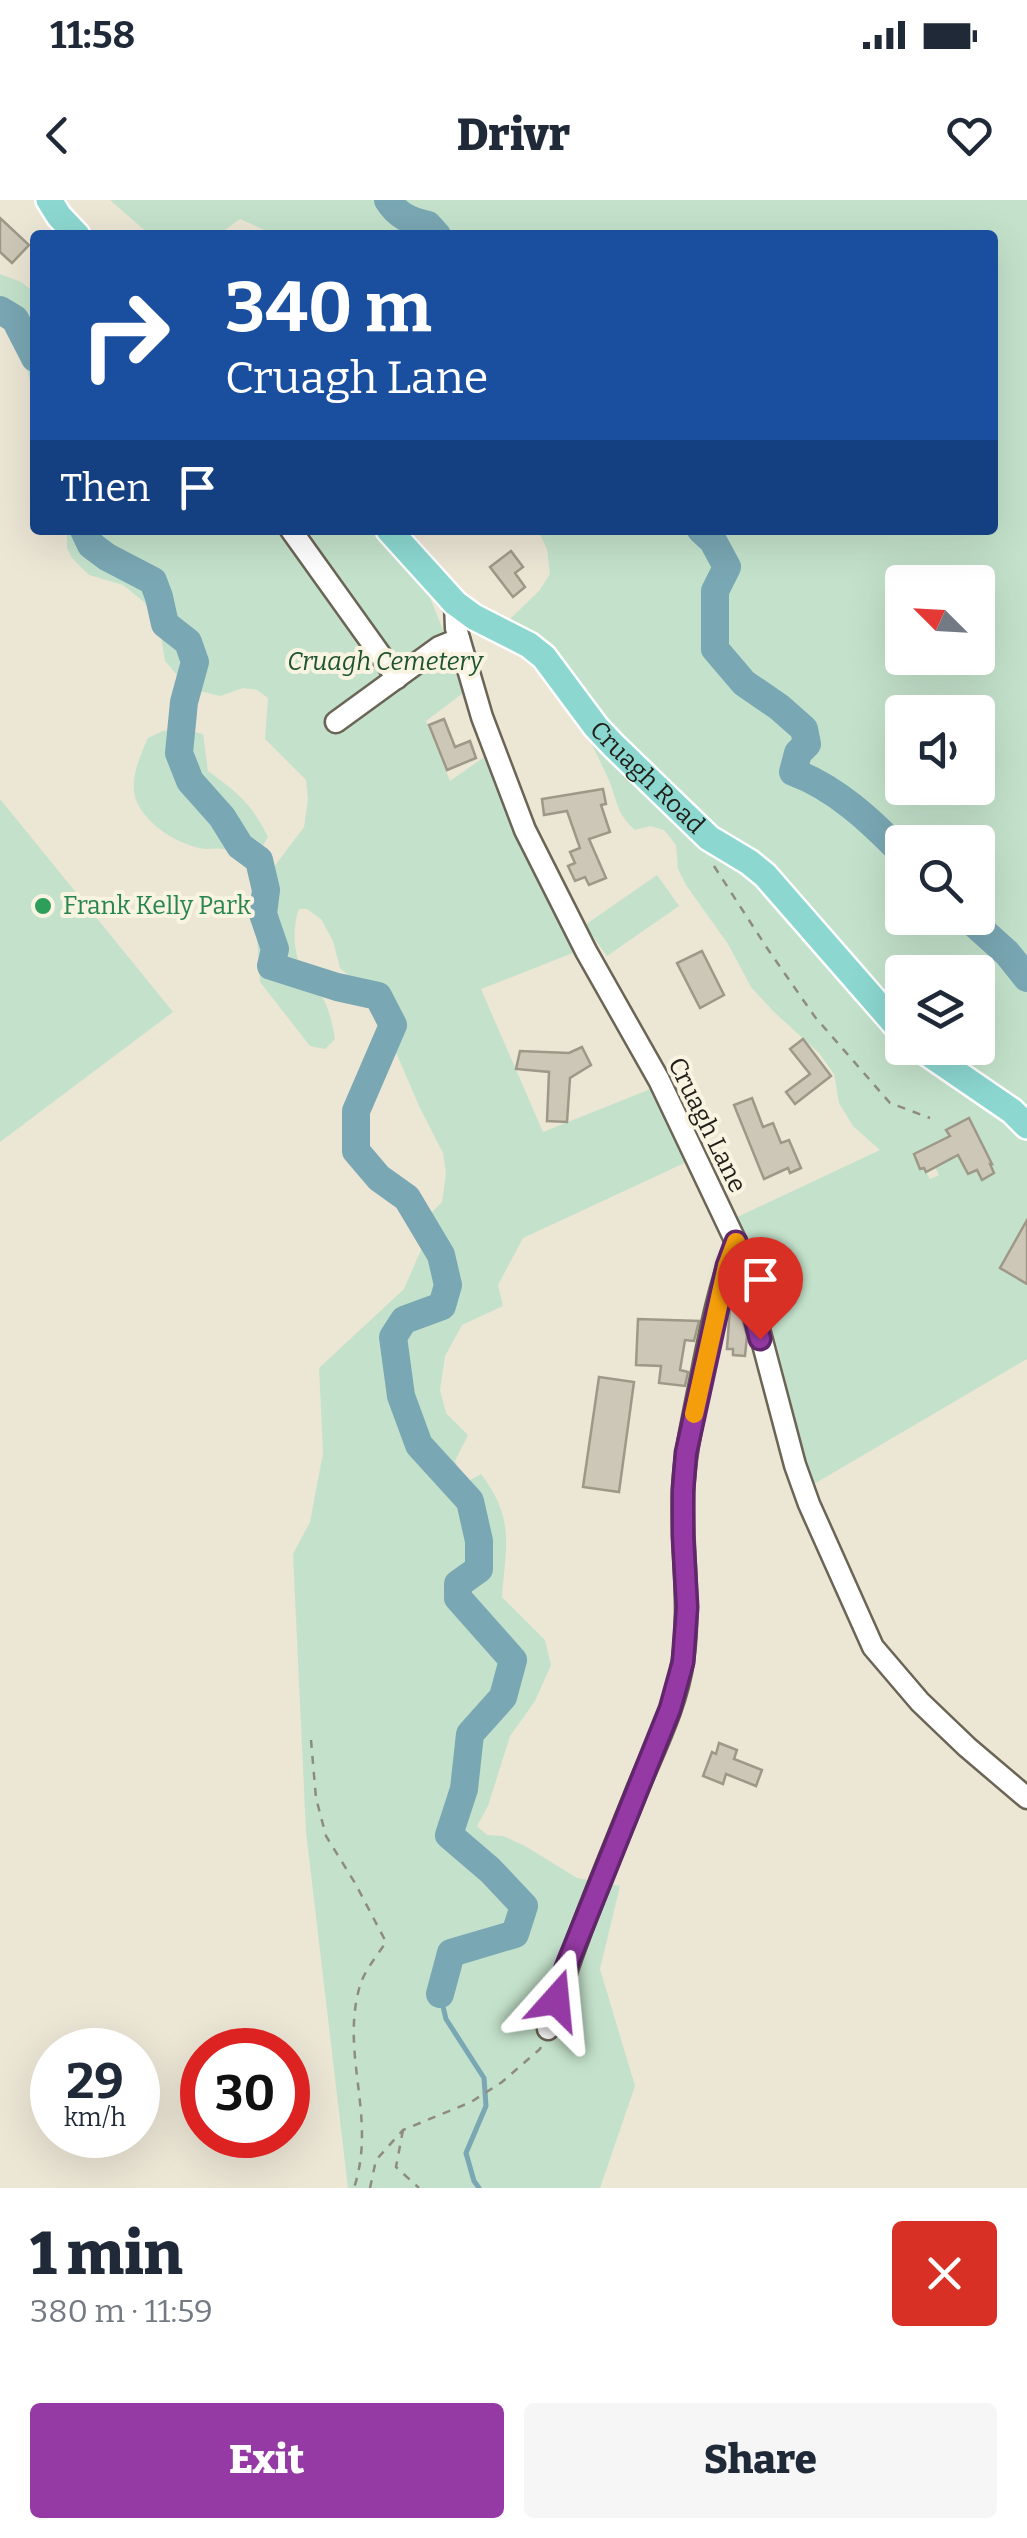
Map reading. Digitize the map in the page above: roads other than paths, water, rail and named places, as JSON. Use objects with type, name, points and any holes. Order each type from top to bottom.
[{"type":"main road","points":[[49,200],[73,230]]},
{"type":"main road","name":"Cruagh Road","points":[[394,535],[455,603],[474,617],[530,644],[544,657],[613,745],[710,838],[766,875],[885,1012]]},
{"type":"main road","points":[[944,1065],[1027,1126]]},
{"type":"street","points":[[295,535],[397,678]]},
{"type":"street","name":"Cruagh Lane","points":[[455,603],[456,628],[482,717],[525,830],[658,1080],[736,1242],[795,1465],[873,1647],[920,1702],[1027,1798]]},
{"type":"street","points":[[336,722],[439,647],[459,638]]},
{"type":"street","points":[[548,2029],[565,1970],[670,1709],[683,1662],[687,1607],[683,1536],[686,1453],[708,1346],[736,1242]]},
{"type":"waterway","points":[[388,200],[400,214],[432,230]]},
{"type":"waterway","points":[[0,310],[15,319],[30,348]]},
{"type":"waterway","points":[[86,535],[91,545],[107,557],[153,581],[165,624],[188,642],[195,662],[184,702],[179,753],[190,781],[222,817],[240,846],[259,860],[266,890],[263,914],[275,949],[271,966],[378,996],[393,1025],[356,1111],[356,1151],[379,1178],[407,1198],[441,1255],[448,1285],[442,1306],[404,1320],[393,1337],[401,1396],[419,1445],[470,1501],[479,1541],[479,1569],[458,1584],[458,1598],[513,1660],[503,1697],[470,1734],[464,1789],[449,1835],[524,1906],[515,1934],[451,1953],[440,1994]]},
{"type":"waterway","points":[[706,535],[727,567],[715,591],[715,649],[744,683],[804,729],[807,744],[798,753],[793,772],[838,796],[885,837]]},
{"type":"waterway","points":[[987,935],[1027,978]]},
{"type":"waterway","points":[[440,1994],[446,2019],[484,2078],[486,2106],[466,2153],[479,2188]]},
{"type":"place","name":"Frank Kelly Park","points":[[43,906]]},
{"type":"park label","name":"Cruagh Cemetery","points":[[385,662]]}]
